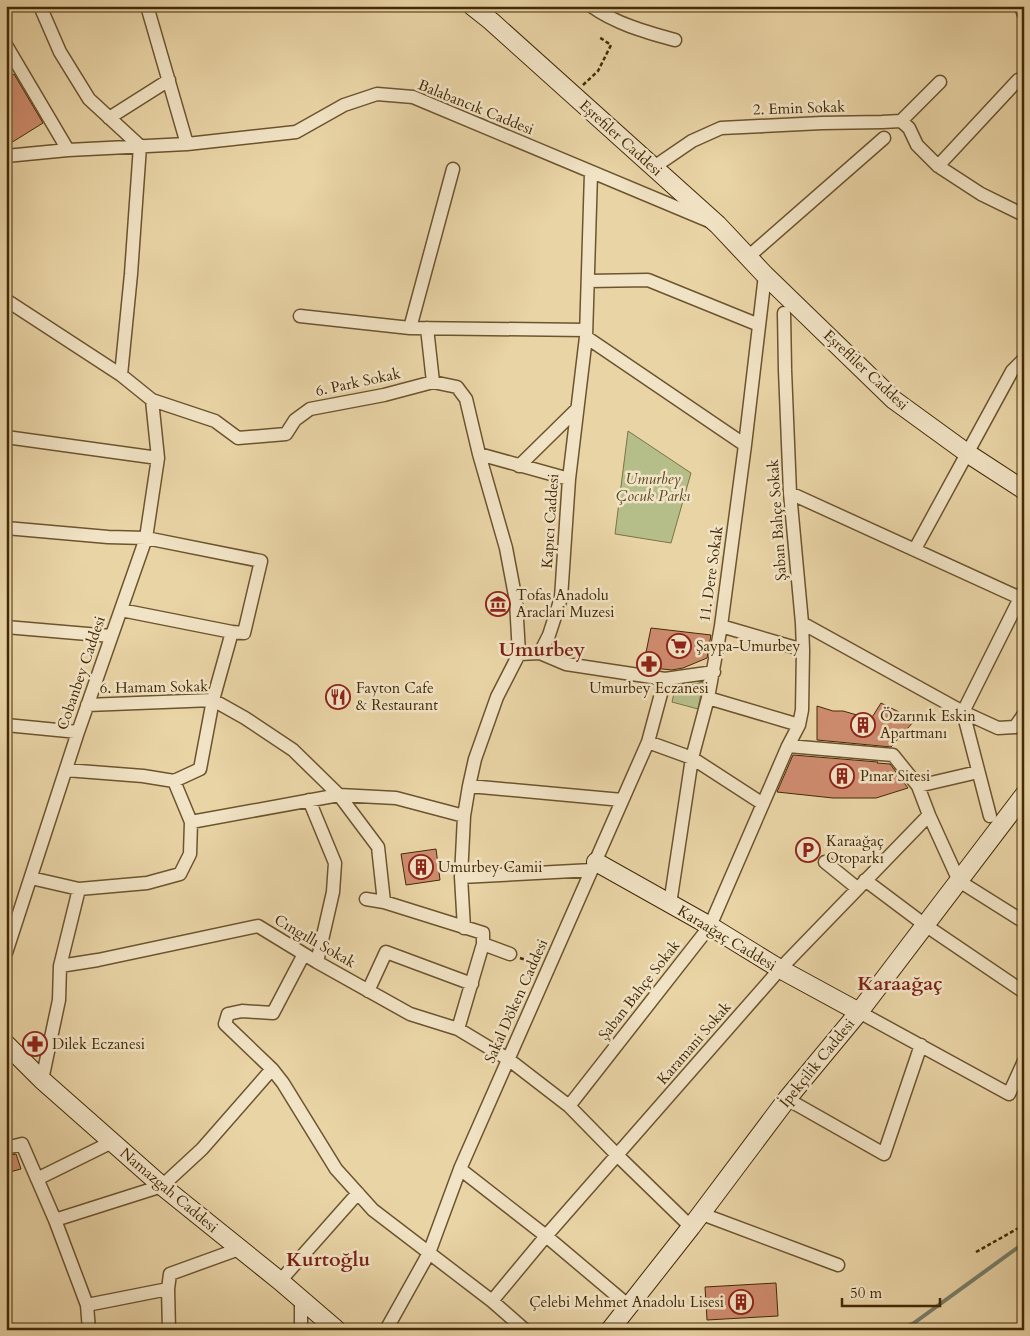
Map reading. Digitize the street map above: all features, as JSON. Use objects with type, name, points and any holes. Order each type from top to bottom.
[{"type":"main road","name":"Eşrefiler Caddesi","points":[[472,6],[718,225],[766,275]]},
{"type":"main road","name":"Eşrefliler Caddesi","points":[[766,275],[894,400],[967,453],[1024,490]]},
{"type":"main road","name":"İpekçilik Caddesi","points":[[610,1330],[697,1220],[787,1099],[859,1012],[1024,795]]},
{"type":"main road","name":"Karaağaç Caddesi","points":[[594,866],[710,926],[780,969],[859,1012]]},
{"type":"main road","name":"Namazgah Caddesi","points":[[6,1044],[42,1080],[162,1186],[301,1298],[337,1330]]},
{"type":"street","points":[[40,6],[60,52],[89,99],[140,146],[131,274],[121,375]]},
{"type":"street","points":[[147,6],[187,144]]},
{"type":"street","points":[[590,6],[598,12],[640,30],[676,40]]},
{"type":"street","points":[[1020,6],[1024,14]]},
{"type":"street","points":[[6,46],[68,150]]},
{"type":"street","points":[[109,118],[168,80]]},
{"type":"street","points":[[938,166],[1018,80]]},
{"type":"street","points":[[940,82],[901,121],[909,128],[917,144],[938,166],[982,194],[1024,215]]},
{"type":"street","name":"Balabancık Caddesi","points":[[6,156],[68,150],[187,144],[296,132],[344,105],[377,94],[413,97],[718,225]]},
{"type":"street","name":"2. Emin Sokak","points":[[654,167],[692,141],[721,128],[901,121]]},
{"type":"street","points":[[748,257],[884,138]]},
{"type":"street","points":[[410,328],[454,169]]},
{"type":"street","name":"Kapıcı Caddesi","points":[[540,652],[549,635],[561,598],[569,479],[586,333],[592,173]]},
{"type":"street","name":"11. Dere Sokak","points":[[670,904],[692,758],[714,672],[766,275]]},
{"type":"street","points":[[588,282],[648,280],[759,326]]},
{"type":"street","points":[[6,300],[121,375],[152,400]]},
{"type":"street","name":"Şaban Bahçe Sokak","points":[[569,1106],[710,926],[788,746],[799,725],[802,710],[802,622],[790,493],[784,313]]},
{"type":"street","points":[[300,316],[410,328],[586,333],[745,445]]},
{"type":"street","points":[[426,328],[433,382]]},
{"type":"street","points":[[916,550],[1012,371],[1024,359]]},
{"type":"street","name":"6. Park Sokak","points":[[152,400],[214,421],[238,438],[286,434],[295,420],[310,409],[384,395],[433,382],[457,387],[466,399],[479,454],[506,548],[516,601],[519,654]]},
{"type":"street","name":"Cobanbey Caddesi","points":[[6,953],[110,636],[146,538],[158,458],[152,400]]},
{"type":"street","points":[[519,466],[577,409]]},
{"type":"street","points":[[6,437],[158,458]]},
{"type":"street","points":[[479,454],[569,479]]},
{"type":"street","points":[[790,493],[916,550],[1022,594],[963,712],[990,816]]},
{"type":"street","points":[[6,528],[108,537],[146,538],[261,561],[244,633],[121,610]]},
{"type":"street","points":[[802,622],[963,712],[998,728],[1015,727],[1024,714]]},
{"type":"street","points":[[721,626],[803,650]]},
{"type":"street","points":[[6,627],[110,636]]},
{"type":"street","points":[[66,770],[142,776],[174,781],[200,769],[213,700],[232,632]]},
{"type":"street","points":[[464,928],[460,877],[464,816],[469,786],[475,759],[497,697],[519,654],[540,652],[566,664],[665,679],[714,672]]},
{"type":"street","name":"Sakal Döken Caddesi","points":[[386,1330],[429,1253],[460,1169],[648,742],[665,679]]},
{"type":"street","points":[[708,698],[799,725]]},
{"type":"street","name":"6. Hamam Sokak","points":[[87,705],[213,700],[293,750],[339,794],[378,847],[384,902]]},
{"type":"street","points":[[6,725],[78,732]]},
{"type":"street","points":[[648,742],[692,758],[764,804]]},
{"type":"street","points":[[788,746],[893,755],[918,786],[959,881],[1024,922]]},
{"type":"street","points":[[918,786],[978,772]]},
{"type":"street","points":[[31,878],[79,889],[146,883],[180,874],[190,854],[191,822],[174,781]]},
{"type":"street","points":[[469,786],[622,800]]},
{"type":"street","points":[[191,822],[339,794],[396,798],[464,816]]},
{"type":"street","points":[[309,800],[335,863],[333,892],[317,962]]},
{"type":"street","name":"Karamani Sokak","points":[[492,1301],[546,1236],[780,969],[929,815]]},
{"type":"street","points":[[825,862],[925,925],[1024,992]]},
{"type":"street","points":[[460,877],[594,866]]},
{"type":"street","points":[[42,1080],[59,1000],[60,966],[79,889]]},
{"type":"street","points":[[366,898],[483,933],[483,944],[458,1029]]},
{"type":"street","name":"Cıngıllı Sokak","points":[[60,966],[98,960],[258,926],[317,962],[410,1014],[458,1029],[508,1059],[569,1106],[618,1156],[697,1220]]},
{"type":"street","points":[[483,944],[510,954]]},
{"type":"street","points":[[368,991],[386,952],[472,984]]},
{"type":"street","points":[[304,954],[273,1013],[242,1011],[228,1014],[225,1024],[272,1069],[283,1083],[336,1169],[374,1210],[492,1301],[525,1330]]},
{"type":"street","points":[[859,1012],[1009,1094],[1024,1061]]},
{"type":"street","points":[[787,1099],[884,1154],[921,1045]]},
{"type":"street","points":[[55,1220],[162,1186],[202,1149],[272,1069]]},
{"type":"street","points":[[37,1179],[112,1142]]},
{"type":"street","points":[[6,1148],[22,1144],[55,1220],[87,1305],[89,1330]]},
{"type":"street","points":[[460,1169],[546,1236],[629,1306]]},
{"type":"street","points":[[280,1281],[358,1193]]},
{"type":"street","points":[[697,1220],[838,1265]]},
{"type":"street","points":[[169,1330],[168,1289],[170,1274],[239,1249]]},
{"type":"street","points":[[87,1305],[168,1289]]},
{"type":"street","points":[[301,1298],[301,1330]]},
{"type":"path","points":[[573,95],[598,71],[611,45],[599,37]]},
{"type":"path","points":[[510,954],[549,968]]},
{"type":"path","points":[[976,1252],[1024,1225]]},
{"type":"green space","name":"Umurbey Çocuk Parkı","points":[[628,431],[691,473],[671,543],[615,534]]},
{"type":"green space","points":[[703,682],[698,709],[672,702],[675,689]]},
{"type":"building","points":[[14,74],[43,123],[6,146],[6,78]]},
{"type":"building","name":"Şaypa-Umurbey","points":[[651,628],[711,635],[707,658],[683,668],[672,670],[643,667]]},
{"type":"building","name":"Özarınık Eskin Apartmanı","points":[[881,703],[915,720],[891,747],[817,740],[817,706],[871,719]]},
{"type":"building","name":"Pınar Sitesi","points":[[793,755],[890,764],[908,788],[876,798],[833,798],[777,792]]},
{"type":"building","name":"Umurbey Camii","points":[[436,849],[440,880],[406,885],[401,854]]},
{"type":"building","points":[[16,1154],[21,1169],[6,1173],[6,1156]]},
{"type":"building","name":"Çelebi Mehmet Anadolu Lisesi","points":[[776,1283],[778,1316],[707,1320],[705,1287]]},
{"type":"waterway","points":[[899,1330],[914,1323],[1024,1243]]},
{"type":"place","name":"Tofas Anadolu Araclari Muzesi","points":[[498,604]]},
{"type":"place","name":"Şaypa-Umurbey","points":[[679,646]]},
{"type":"place","name":"Umurbey Eczanesi","points":[[649,664]]},
{"type":"place","name":"Fayton Cafe & Restaurant","points":[[338,697]]},
{"type":"place","name":"Özarınık Eskin Apartmanı","points":[[863,725]]},
{"type":"place","name":"Pınar Sitesi","points":[[842,776]]},
{"type":"place","name":"Karaağaç Otoparkı","points":[[808,850]]},
{"type":"place","name":"Umurbey Camii","points":[[421,867]]},
{"type":"place","name":"Dilek Eczanesi","points":[[35,1044]]},
{"type":"place","name":"Çelebi Mehmet Anadolu Lisesi","points":[[741,1302]]},
{"type":"district","name":"Umurbey","points":[[542,649]]},
{"type":"district","name":"Karaağaç","points":[[900,983]]},
{"type":"district","name":"Kurtoğlu","points":[[328,1259]]}]
